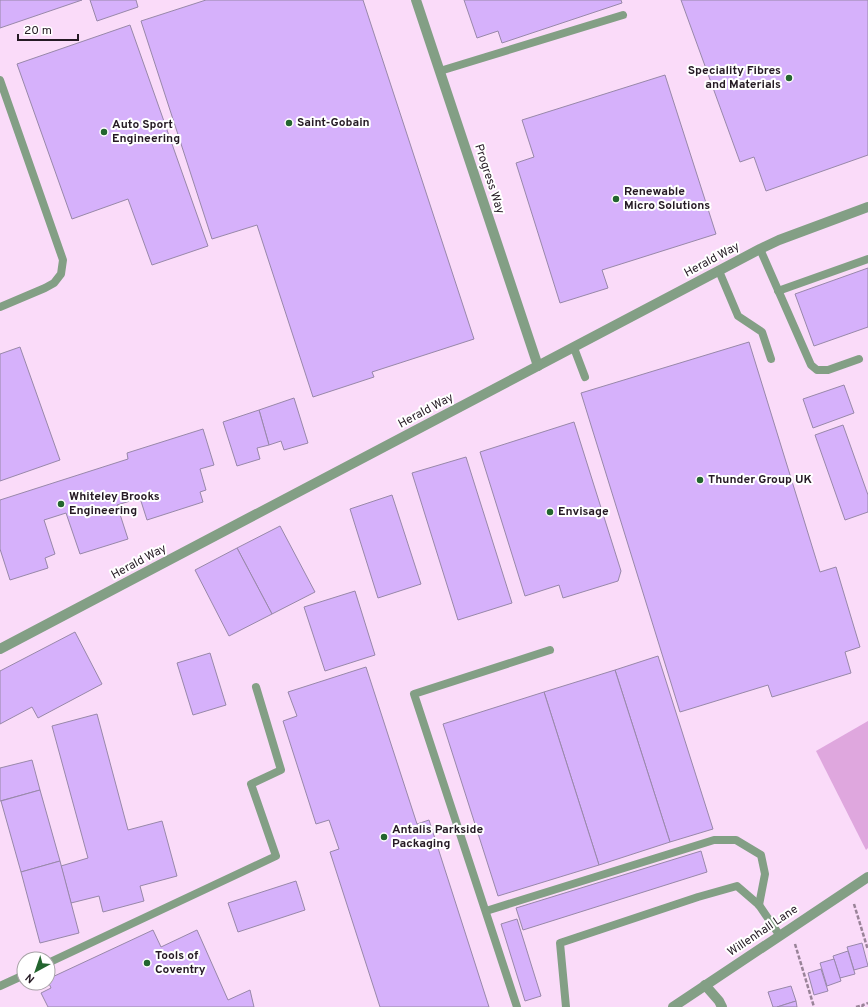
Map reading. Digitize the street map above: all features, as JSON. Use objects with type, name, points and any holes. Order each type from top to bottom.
[{"type":"street","name":"Progress Way","points":[[416,0],[538,366]]},
{"type":"street","name":"Herald Way","points":[[0,649],[760,249],[779,240],[868,206]]},
{"type":"street","name":"Willenhall Lane","points":[[673,1007],[868,877]]},
{"type":"street","points":[[705,986],[719,1001],[722,1007]]},
{"type":"lane","points":[[440,71],[623,15]]},
{"type":"lane","points":[[0,80],[63,260],[61,274],[54,283],[0,307]]},
{"type":"lane","points":[[760,249],[811,365],[817,370],[828,370],[859,359]]},
{"type":"lane","points":[[778,291],[868,259]]},
{"type":"lane","points":[[719,271],[738,316],[762,332],[771,359]]},
{"type":"lane","points":[[574,348],[585,377]]},
{"type":"lane","points":[[517,1007],[414,694],[550,650]]},
{"type":"lane","points":[[56,959],[276,856],[251,784],[282,770],[256,687]]},
{"type":"lane","points":[[486,911],[714,840],[736,840],[761,855],[765,874],[759,905]]},
{"type":"lane","points":[[566,1007],[560,943],[698,897],[737,886],[759,905],[780,936]]},
{"type":"lane","points":[[0,986],[16,979]]},
{"type":"path","points":[[850,890],[868,950]]},
{"type":"path","points":[[790,929],[814,1007]]},
{"type":"path","points":[[856,1007],[863,1006],[868,1003]]},
{"type":"shaded area","points":[[868,721],[868,848],[866,850],[816,751]]},
{"type":"building","points":[[0,0],[82,0],[0,28]]},
{"type":"building","points":[[90,0],[136,0],[138,7],[97,21]]},
{"type":"building","name":"Saint-Gobain","points":[[206,0],[363,0],[474,339],[372,372],[374,377],[313,397],[257,225],[212,239],[141,21]]},
{"type":"building","points":[[464,0],[621,0],[622,3],[502,43],[498,31],[477,38]]},
{"type":"building","name":"Speciality Fibres and Materials","points":[[681,0],[868,0],[868,155],[766,191],[754,157],[740,162]]},
{"type":"building","name":"Auto Sport Engineering","points":[[130,25],[208,246],[152,265],[128,199],[72,219],[17,64]]},
{"type":"building","name":"Renewable Micro Solutions","points":[[665,75],[716,234],[602,270],[608,288],[560,303],[516,163],[534,157],[522,120]]},
{"type":"building","points":[[868,268],[868,327],[814,346],[795,294]]},
{"type":"building","name":"Thunder Group UK","points":[[749,342],[820,572],[836,567],[860,647],[845,652],[851,673],[772,697],[768,685],[680,712],[581,393]]},
{"type":"building","points":[[20,347],[60,460],[0,481],[0,354]]},
{"type":"building","points":[[844,385],[854,413],[813,428],[803,399]]},
{"type":"building","points":[[294,398],[308,443],[284,450],[281,441],[269,445],[259,410]]},
{"type":"building","points":[[259,410],[269,445],[257,448],[260,459],[237,466],[223,422]]},
{"type":"building","name":"Envisage","points":[[574,422],[621,571],[618,581],[563,598],[559,585],[525,596],[480,452]]},
{"type":"building","points":[[843,425],[868,495],[868,512],[845,520],[815,435]]},
{"type":"building","name":"Whiteley Brooks Engineering","points":[[203,429],[214,465],[200,469],[206,490],[200,492],[203,502],[147,520],[140,498],[117,505],[128,539],[80,554],[66,513],[44,520],[55,554],[45,558],[48,568],[10,580],[0,549],[0,500],[128,459],[127,453]]},
{"type":"building","points":[[466,457],[512,603],[458,620],[412,473]]},
{"type":"building","points":[[392,495],[421,584],[378,598],[350,509]]},
{"type":"building","points":[[280,526],[315,592],[272,614],[237,548]]},
{"type":"building","points":[[237,548],[272,614],[229,636],[195,570]]},
{"type":"building","points":[[355,591],[375,655],[325,671],[304,607]]},
{"type":"building","points":[[75,632],[102,684],[38,718],[32,707],[0,724],[0,671]]},
{"type":"building","points":[[210,653],[226,705],[193,715],[177,663]]},
{"type":"building","points":[[658,656],[713,829],[670,842],[615,670]]},
{"type":"building","name":"Antalis Parkside Packaging","points":[[366,667],[417,824],[429,820],[489,1007],[380,1007],[330,852],[339,849],[329,820],[316,824],[283,721],[297,716],[288,692]]},
{"type":"building","points":[[615,670],[670,842],[599,865],[544,692]]},
{"type":"building","points":[[544,692],[599,865],[498,896],[443,724]]},
{"type":"building","points":[[97,714],[128,830],[162,821],[177,876],[140,886],[144,901],[103,912],[99,896],[71,903],[61,866],[88,858],[52,726]]},
{"type":"building","points":[[32,760],[40,790],[0,801],[0,768]]},
{"type":"building","points":[[40,790],[60,861],[21,872],[1,801]]},
{"type":"building","points":[[701,851],[707,872],[523,930],[516,908]]},
{"type":"building","points":[[60,861],[79,933],[40,943],[21,872]]},
{"type":"building","points":[[296,881],[305,910],[238,932],[228,903]]},
{"type":"building","points":[[517,919],[541,996],[525,1001],[501,924]]},
{"type":"building","name":"Tools of Coventry","points":[[153,930],[161,947],[197,930],[228,1000],[250,990],[254,1007],[48,1007],[41,993],[45,991],[56,991],[56,975]]},
{"type":"building","points":[[862,943],[868,966],[854,970],[847,947]]},
{"type":"building","points":[[848,951],[855,974],[840,978],[833,956]]},
{"type":"building","points":[[834,959],[841,981],[827,986],[820,963]]},
{"type":"building","points":[[821,969],[828,991],[814,995],[808,973]]},
{"type":"building","points":[[791,986],[796,1001],[773,1007],[768,992]]},
{"type":"building","points":[[796,1001],[797,1007],[777,1007]]},
{"type":"place","name":"Speciality Fibres and Materials","points":[[789,78]]},
{"type":"place","name":"Saint-Gobain","points":[[289,123]]},
{"type":"place","name":"Auto Sport Engineering","points":[[104,132]]},
{"type":"place","name":"Renewable Micro Solutions","points":[[616,199]]},
{"type":"place","name":"Thunder Group UK","points":[[700,480]]},
{"type":"place","name":"Whiteley Brooks Engineering","points":[[61,504]]},
{"type":"place","name":"Envisage","points":[[550,512]]},
{"type":"place","name":"Antalis Parkside Packaging","points":[[384,837]]},
{"type":"place","name":"Tools of Coventry","points":[[147,963]]}]
